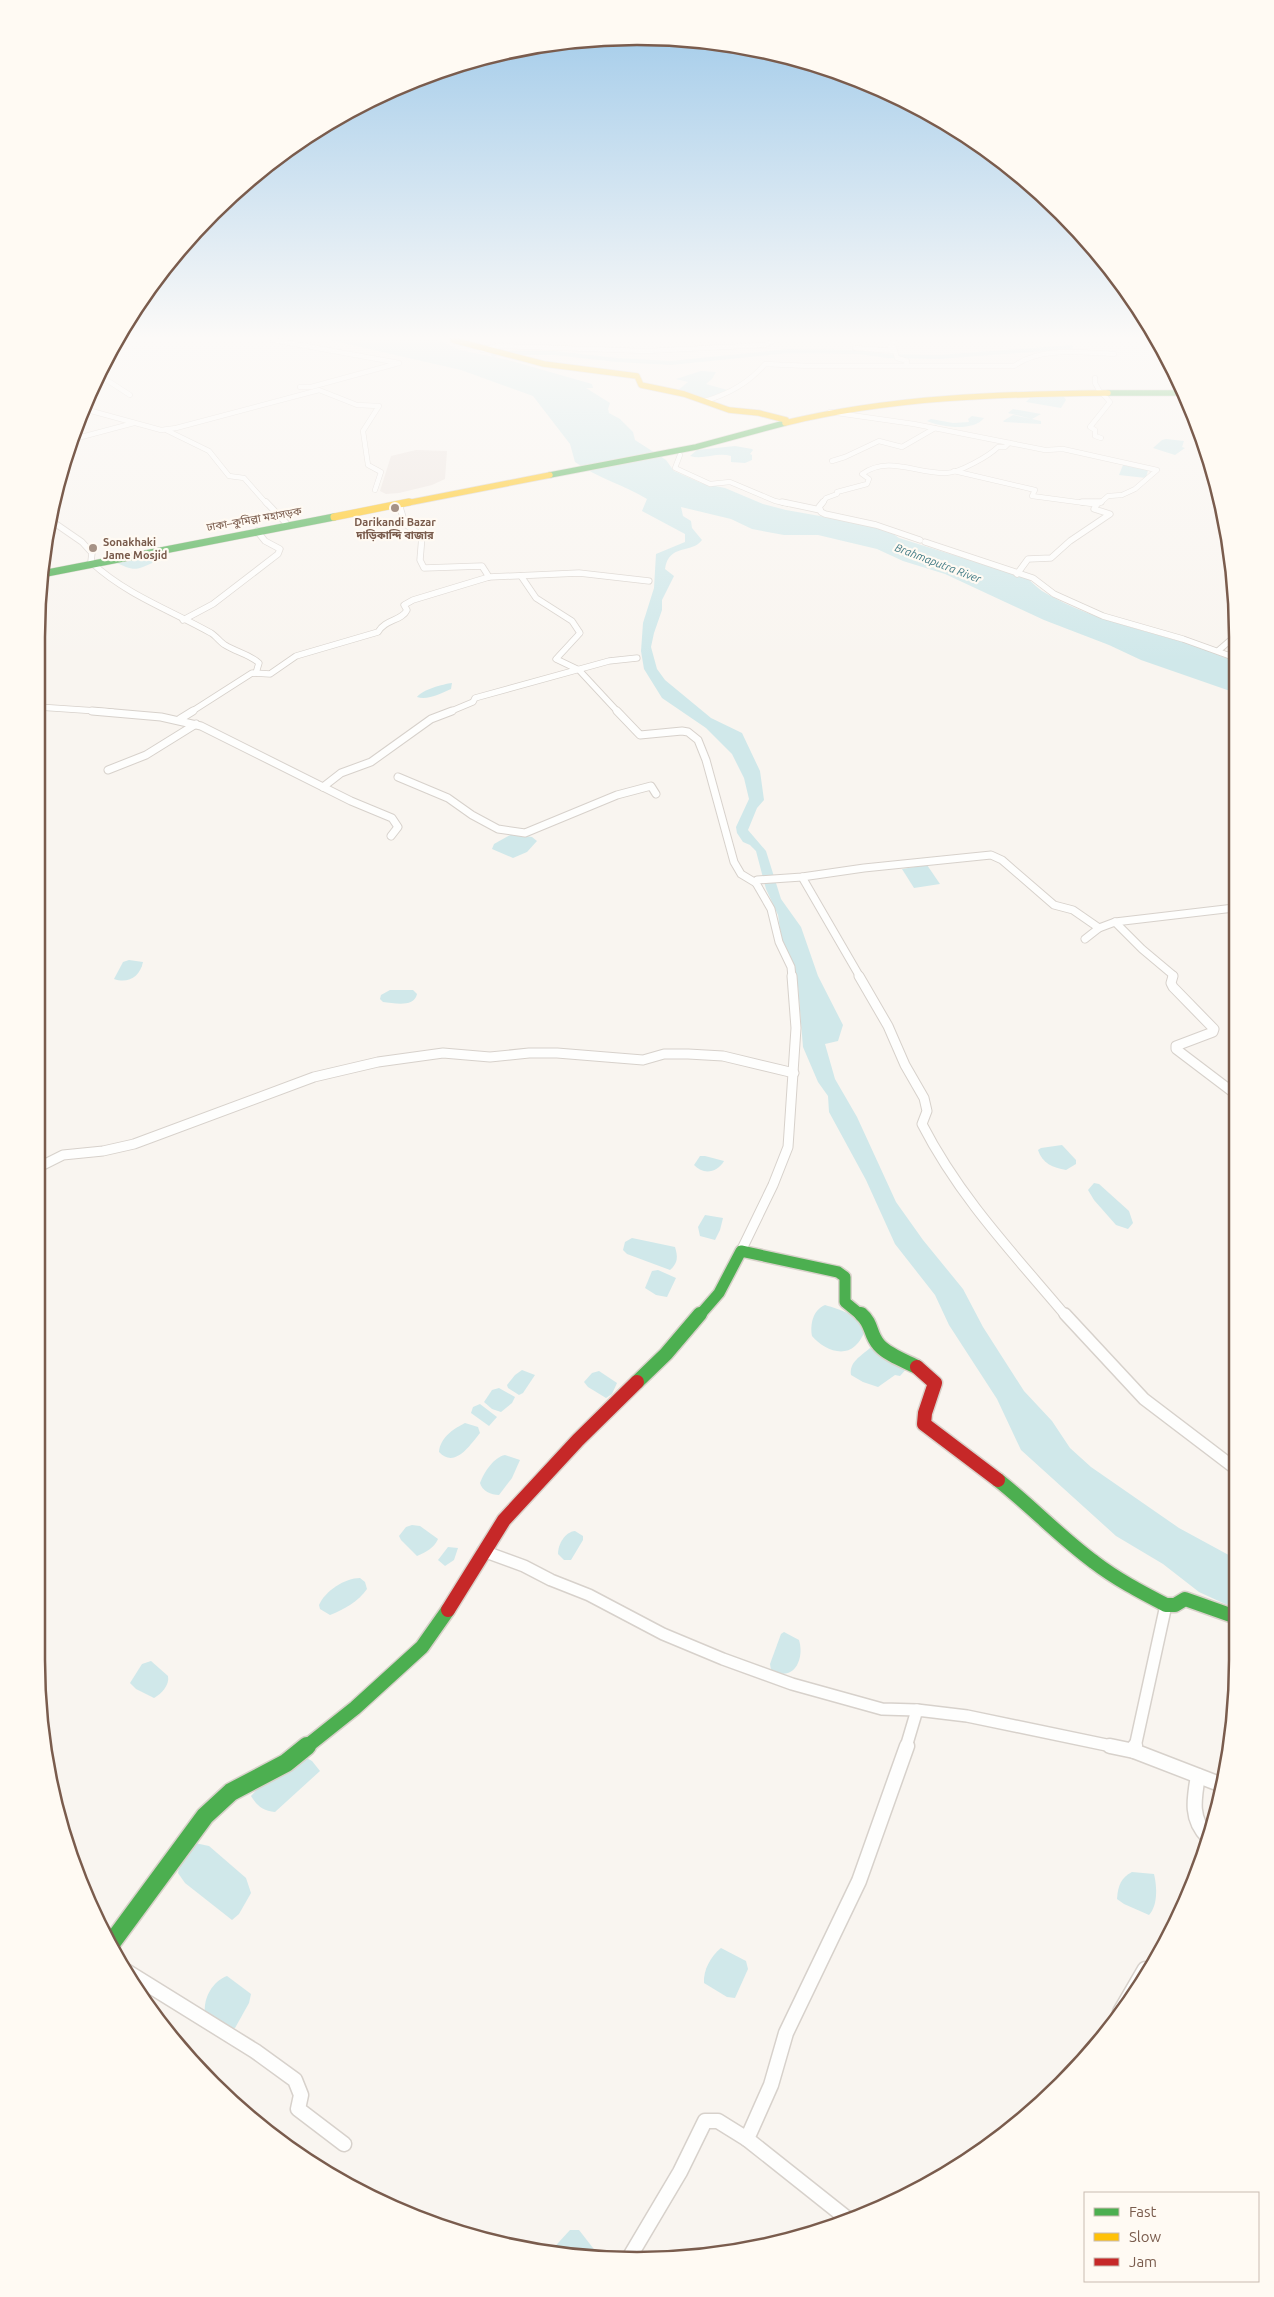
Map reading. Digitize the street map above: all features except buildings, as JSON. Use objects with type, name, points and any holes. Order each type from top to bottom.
[{"type":"main road","name":"ঢাকা–কুমিল্লা মহাসড়ক","points":[[674,452],[691,447]]},
{"type":"main road","name":"ঢাকা–কুমিল্লা মহাসড়ক","points":[[92,562],[693,447]]},
{"type":"main road","name":"ঢাকা–কুমিল্লা মহাসড়ক","points":[[49,572],[286,523],[562,473]]},
{"type":"main road","points":[[114,1938],[205,1816],[231,1792],[293,1756],[355,1708],[422,1647],[457,1597],[483,1551],[504,1520],[578,1440],[666,1354],[719,1292],[742,1251],[838,1272],[845,1277],[845,1302],[869,1321],[870,1335],[878,1346],[918,1367],[930,1375],[935,1383],[924,1412],[924,1424],[1030,1505],[1092,1561],[1114,1577],[1166,1605],[1175,1605],[1185,1599],[1229,1615]]},
{"type":"street","points":[[201,447],[209,451],[229,476],[244,478],[286,523]]},
{"type":"street","points":[[366,447],[368,465],[381,472],[375,490]]},
{"type":"street","points":[[832,461],[846,458],[867,447]]},
{"type":"street","points":[[820,510],[819,507],[826,498],[837,494],[837,492],[867,484],[869,479],[862,474],[874,467],[894,464],[916,470],[948,474],[998,447]]},
{"type":"street","points":[[1017,574],[1028,559],[1051,558],[1070,541],[1110,514],[1094,509],[1097,504],[1108,496],[1118,498],[1132,490],[1157,470],[1063,449],[1045,450],[1032,447]]},
{"type":"street","points":[[674,452],[675,468],[702,480],[713,484],[730,482],[775,501],[820,510],[825,514],[876,525],[1033,578],[1046,590],[1092,611],[1152,632],[1219,650],[1229,655]]},
{"type":"street","points":[[954,471],[1035,490],[1032,496],[1097,504]]},
{"type":"street","points":[[399,504],[405,524],[422,536],[420,560],[424,568],[439,569],[482,566],[489,577]]},
{"type":"street","points":[[56,524],[87,547],[92,553],[92,562],[111,579],[183,620],[213,634],[224,644],[255,658],[260,668],[256,673]]},
{"type":"street","points":[[183,620],[213,604],[278,554],[280,549],[265,541],[257,531]]},
{"type":"street","points":[[180,719],[250,675],[256,673],[270,674],[296,656],[378,632],[378,628],[382,625],[405,614],[407,610],[404,605],[413,600],[489,577],[579,573],[649,581]]},
{"type":"street","points":[[521,576],[536,598],[572,622],[580,633],[556,659],[578,670],[640,735],[682,731],[688,732],[698,740],[706,760],[734,862],[741,874],[756,882],[771,909],[779,942],[791,968],[796,1028],[788,1147],[773,1185],[742,1251]]},
{"type":"street","points":[[1219,650],[1229,643]]},
{"type":"street","points":[[323,787],[341,773],[371,762],[431,719],[473,702],[475,698],[621,658],[637,658]]},
{"type":"street","points":[[45,708],[180,719],[196,724],[323,787],[392,818],[398,827],[391,836]]},
{"type":"street","points":[[108,770],[146,755],[196,724]]},
{"type":"street","points":[[398,777],[448,798],[472,815],[498,829],[525,833],[617,795],[651,786],[656,794]]},
{"type":"street","points":[[756,882],[864,868],[991,855],[1002,860],[1054,904],[1073,910],[1099,928]]},
{"type":"street","points":[[802,877],[888,1026],[905,1065],[924,1098],[927,1111],[922,1124],[940,1159],[973,1207],[1072,1322],[1144,1399],[1229,1464]]},
{"type":"street","points":[[1085,939],[1099,928],[1115,922],[1229,909]]},
{"type":"street","points":[[1115,922],[1173,975],[1171,983],[1173,987],[1214,1029],[1213,1032],[1176,1046],[1176,1049],[1229,1089]]},
{"type":"street","points":[[45,1164],[63,1155],[103,1151],[134,1144],[314,1077],[378,1062],[417,1056],[443,1053],[490,1057],[529,1052],[643,1060],[664,1054],[688,1054],[722,1056],[794,1073]]},
{"type":"street","points":[[483,1551],[524,1566],[551,1580],[589,1595],[663,1634],[723,1660],[792,1684],[882,1709],[917,1710],[967,1716],[1134,1751],[1216,1783]]},
{"type":"street","points":[[1134,1751],[1166,1605]]},
{"type":"street","points":[[747,2139],[771,2086],[786,2033],[859,1881],[900,1769],[917,1710]]},
{"type":"street","points":[[1198,1776],[1192,1805],[1196,1824],[1203,1832]]},
{"type":"street","points":[[138,1979],[255,2051],[295,2080],[301,2095],[298,2109],[344,2144]]},
{"type":"street","points":[[634,2252],[680,2172],[705,2121],[718,2121],[747,2139],[843,2215]]},
{"type":"shaded area","points":[[416,450],[447,451],[445,479],[432,485],[399,493],[386,494],[380,491],[391,456]]},
{"type":"water","name":"Brahmaputra River","points":[[571,447],[646,447],[666,460],[674,471],[701,483],[725,488],[763,504],[786,510],[865,524],[892,533],[899,538],[1027,578],[1042,591],[1088,613],[1229,658],[1229,691],[1141,660],[1109,645],[1044,620],[945,574],[903,561],[877,549],[818,535],[784,535],[752,529],[731,519],[681,507],[683,516],[691,521],[692,528],[702,540],[693,547],[671,555],[667,561],[665,569],[674,576],[662,600],[662,610],[651,647],[657,669],[665,680],[711,718],[742,733],[760,771],[764,800],[757,808],[748,830],[766,851],[781,899],[801,927],[818,976],[843,1025],[838,1041],[825,1044],[835,1079],[857,1117],[896,1202],[923,1240],[963,1289],[983,1327],[1024,1391],[1052,1421],[1070,1448],[1091,1467],[1179,1528],[1229,1555],[1229,1606],[1199,1592],[1163,1564],[1116,1536],[1021,1450],[997,1399],[949,1325],[935,1295],[895,1244],[866,1180],[829,1112],[828,1096],[818,1082],[803,1047],[798,986],[790,955],[782,943],[778,915],[766,889],[756,851],[750,845],[743,842],[737,833],[736,827],[749,799],[744,778],[732,754],[706,728],[662,698],[644,669],[641,651],[643,623],[654,588],[656,554],[685,542],[685,534],[642,511],[647,499],[592,473],[575,462]]},
{"type":"water","points":[[742,447],[753,450],[750,454],[752,455],[752,460],[745,463],[731,462],[731,456],[726,455],[690,456],[697,450]]},
{"type":"water","points":[[1183,447],[1185,448],[1175,455],[1153,448]]},
{"type":"water","points":[[1123,465],[1148,470],[1146,478],[1119,475]]},
{"type":"water","points":[[156,551],[159,560],[136,569],[113,561]]},
{"type":"water","points":[[452,683],[451,689],[439,694],[425,698],[417,697],[438,686]]},
{"type":"water","points":[[512,834],[532,837],[537,841],[527,852],[513,858],[492,849],[494,844]]},
{"type":"water","points":[[927,865],[940,884],[914,888],[902,869]]},
{"type":"water","points":[[129,960],[143,962],[139,972],[129,980],[114,979],[123,962]]},
{"type":"water","points":[[390,990],[413,990],[417,994],[408,1003],[383,1002],[380,999],[381,995]]},
{"type":"water","points":[[1062,1145],[1076,1160],[1076,1164],[1066,1170],[1049,1164],[1042,1158],[1038,1150]]},
{"type":"water","points":[[700,1156],[724,1161],[718,1168],[706,1171],[694,1165]]},
{"type":"water","points":[[1094,1183],[1099,1184],[1129,1211],[1133,1223],[1128,1229],[1116,1225],[1094,1200],[1088,1190]]},
{"type":"water","points":[[705,1215],[723,1218],[715,1240],[700,1236],[698,1227]]},
{"type":"water","points":[[632,1238],[675,1247],[677,1257],[675,1265],[670,1270],[627,1254],[623,1250],[625,1242]]},
{"type":"water","points":[[658,1270],[676,1278],[667,1297],[656,1295],[645,1288],[652,1271]]},
{"type":"water","points":[[825,1305],[853,1316],[866,1329],[855,1346],[850,1350],[832,1350],[812,1336],[813,1318],[818,1310]]},
{"type":"water","points":[[870,1348],[909,1366],[900,1376],[895,1375],[878,1387],[863,1382],[851,1375],[851,1370],[856,1360]]},
{"type":"water","points":[[522,1370],[535,1375],[523,1393],[519,1395],[508,1388],[507,1385]]},
{"type":"water","points":[[599,1371],[617,1383],[612,1394],[606,1398],[588,1387],[584,1382],[592,1373]]},
{"type":"water","points":[[499,1388],[515,1397],[512,1403],[501,1412],[492,1409],[484,1402],[492,1390]]},
{"type":"water","points":[[480,1404],[497,1417],[489,1426],[471,1413],[473,1407]]},
{"type":"water","points":[[465,1423],[478,1427],[480,1433],[462,1453],[456,1457],[445,1457],[439,1452],[442,1442],[452,1431]]},
{"type":"water","points":[[505,1455],[520,1460],[512,1478],[499,1495],[490,1493],[480,1483],[490,1466],[501,1456]]},
{"type":"water","points":[[412,1525],[420,1526],[438,1539],[432,1547],[417,1556],[399,1536],[406,1527]]},
{"type":"water","points":[[575,1531],[583,1536],[583,1540],[571,1560],[564,1560],[558,1554],[559,1546],[565,1536]]},
{"type":"water","points":[[448,1547],[458,1548],[454,1560],[445,1566],[438,1560]]},
{"type":"water","points":[[360,1578],[365,1582],[367,1589],[355,1601],[330,1615],[320,1609],[319,1605],[322,1600],[336,1586],[348,1580]]},
{"type":"water","points":[[784,1632],[799,1640],[800,1648],[799,1662],[796,1667],[786,1674],[771,1670],[770,1664],[781,1634]]},
{"type":"water","points":[[151,1661],[168,1676],[166,1686],[154,1698],[136,1689],[130,1683],[142,1664]]},
{"type":"water","points":[[303,1756],[312,1761],[320,1771],[275,1812],[258,1805],[251,1796],[260,1786],[276,1778]]},
{"type":"water","points":[[195,1843],[209,1846],[246,1878],[251,1893],[239,1914],[232,1920],[185,1883],[178,1873],[180,1862]]},
{"type":"water","points":[[1132,1872],[1154,1874],[1156,1896],[1154,1906],[1149,1915],[1117,1899],[1121,1883]]},
{"type":"water","points":[[721,1948],[746,1961],[748,1969],[735,1998],[727,1997],[704,1983],[708,1964]]},
{"type":"water","points":[[227,1976],[251,1994],[249,2003],[235,2028],[228,2028],[205,2013],[207,1996],[217,1982]]},
{"type":"water","points":[[570,2230],[579,2230],[595,2251],[560,2247],[555,2246]]},
{"type":"traffic: fast","points":[[550,475],[695,447]]},
{"type":"traffic: fast","points":[[49,573],[334,517]]},
{"type":"traffic: fast","points":[[637,1382],[666,1354],[719,1293],[741,1251],[838,1272],[845,1277],[845,1302],[869,1321],[872,1334],[878,1344],[886,1351],[917,1367]]},
{"type":"traffic: fast","points":[[998,1480],[1030,1505],[1092,1561],[1114,1577],[1166,1605],[1175,1605],[1185,1599],[1229,1615]]},
{"type":"traffic: fast","points":[[115,1939],[205,1816],[231,1792],[286,1763],[355,1708],[422,1647],[448,1610]]},
{"type":"traffic: slow","points":[[334,517],[550,475]]},
{"type":"traffic: jam","points":[[917,1367],[935,1383],[925,1413],[924,1424],[998,1480]]},
{"type":"traffic: jam","points":[[448,1610],[504,1520],[578,1440],[637,1382]]},
{"type":"place","name":"Darikandi Bazar দাড়িকান্দি বাজার","points":[[395,508]]},
{"type":"place","name":"Sonakhaki Jame Mosjid","points":[[93,548]]}]
